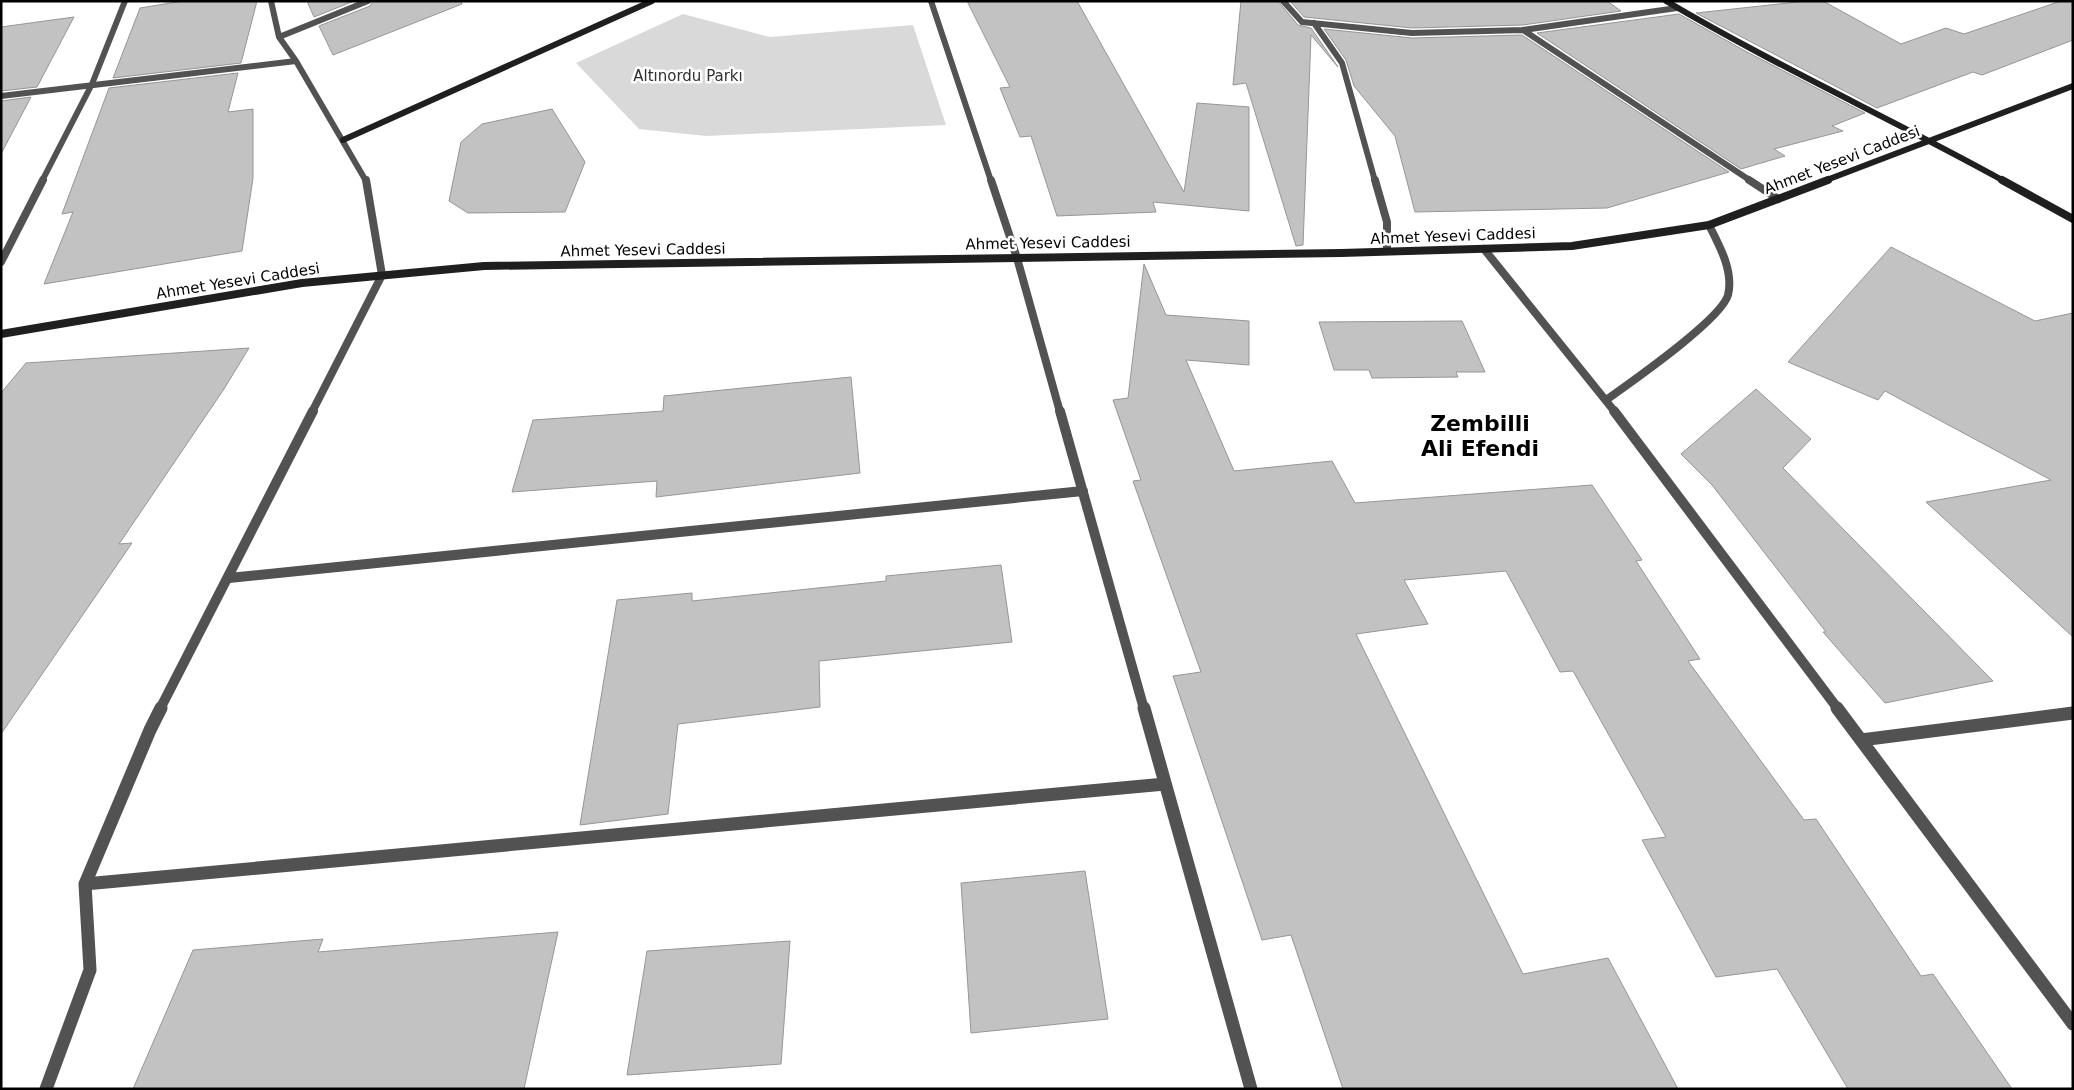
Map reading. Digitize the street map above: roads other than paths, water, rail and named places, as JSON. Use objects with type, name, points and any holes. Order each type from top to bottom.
[{"type":"street","points":[[1,262],[92,84],[125,1]]},
{"type":"street","points":[[46,1089],[90,970],[85,884],[150,730],[230,578],[382,275],[366,180],[296,61],[279,36],[271,1]]},
{"type":"street","points":[[279,36],[368,1]]},
{"type":"street","points":[[343,140],[652,1]]},
{"type":"street","points":[[931,1],[1017,258],[1251,1089]]},
{"type":"street","points":[[1284,1],[1302,22],[1412,33],[1523,30],[1677,8]]},
{"type":"street","points":[[1666,1],[1724,35],[1932,141],[2073,219]]},
{"type":"street","points":[[1314,23],[1342,63],[1387,222],[1387,252]]},
{"type":"street","points":[[1523,30],[1778,199]]},
{"type":"street","points":[[1,96],[296,61]]},
{"type":"street","name":"Ahmet Yesevi Caddesi","points":[[1,334],[302,283],[484,266],[1387,252],[1572,246],[1708,225],[2073,86]]},
{"type":"street","points":[[1606,400],[1705,325],[1728,297],[1728,265],[1708,225]]},
{"type":"street","points":[[1484,249],[1606,400],[2073,1024]]},
{"type":"street","points":[[230,578],[1083,491]]},
{"type":"street","points":[[1861,740],[2073,713]]},
{"type":"street","points":[[85,884],[1165,784]]},
{"type":"district","name":"Zembilli Ali Efendi","points":[[1480,436]]},
{"type":"park label","name":"Altınordu Parkı","points":[[688,76]]}]
